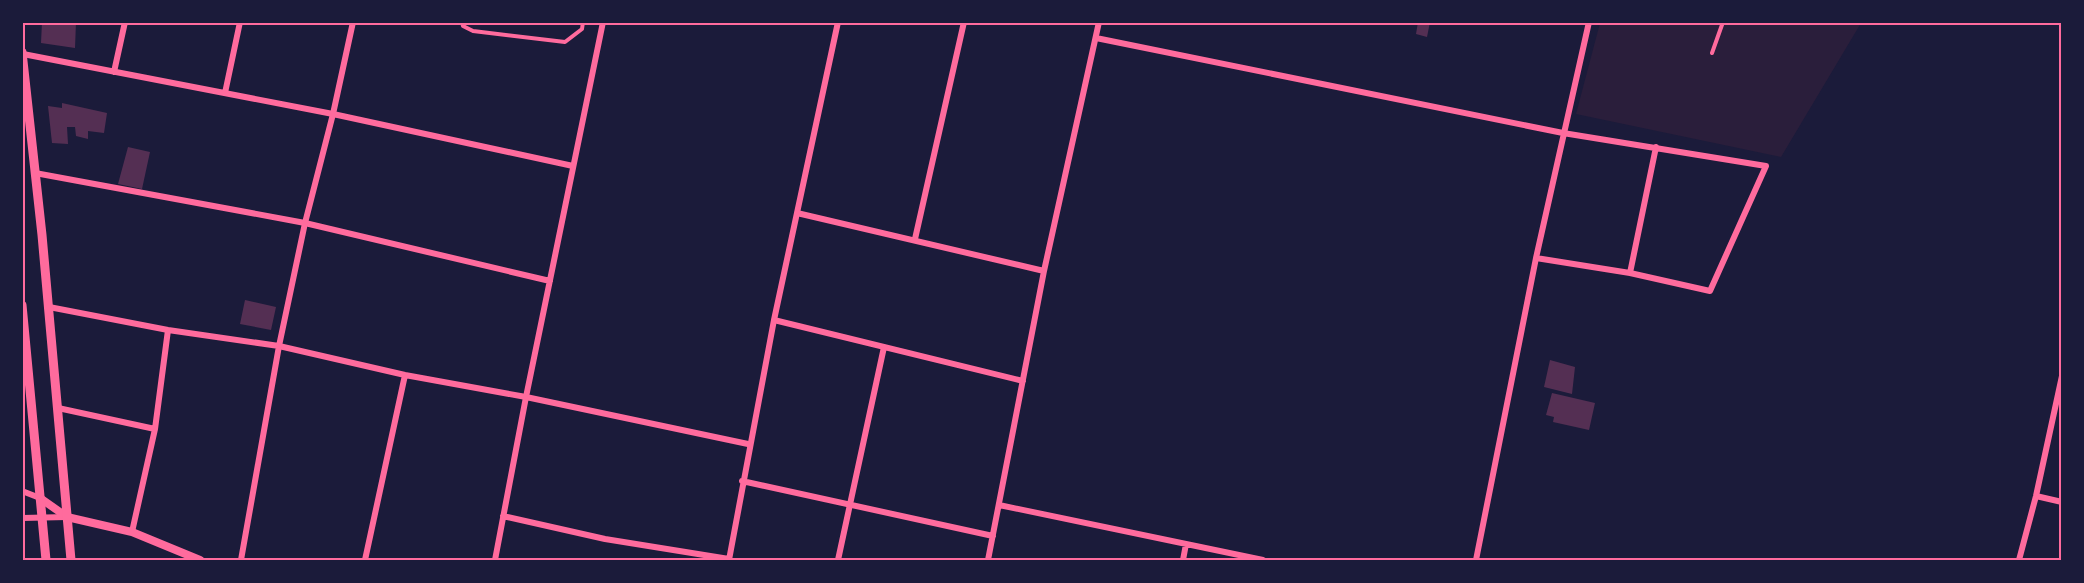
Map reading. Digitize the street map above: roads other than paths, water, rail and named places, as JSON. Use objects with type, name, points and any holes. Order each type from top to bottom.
[{"type":"main road","points":[[23,53],[49,307],[71,561]]},
{"type":"main road","points":[[22,305],[46,561]]},
{"type":"street","points":[[114,72],[125,22]]},
{"type":"street","points":[[225,93],[240,22]]},
{"type":"street","points":[[241,561],[279,346],[304,223],[333,114],[353,22]]},
{"type":"street","points":[[495,561],[525,397],[603,22]]},
{"type":"street","points":[[503,516],[605,539],[729,560],[748,444],[838,22]]},
{"type":"street","points":[[915,240],[963,22]]},
{"type":"street","points":[[988,561],[1044,271],[1099,22]]},
{"type":"street","points":[[1476,561],[1536,258],[1589,22]]},
{"type":"street","points":[[1096,39],[1563,134],[1766,166],[1710,291],[1630,273],[1536,258]]},
{"type":"street","points":[[23,53],[333,114],[573,166]]},
{"type":"street","points":[[1630,273],[1656,147]]},
{"type":"street","points":[[35,173],[304,223],[550,281]]},
{"type":"street","points":[[797,213],[1044,271]]},
{"type":"street","points":[[49,307],[168,330],[279,346],[405,375],[525,397],[748,444]]},
{"type":"street","points":[[774,320],[1023,381]]},
{"type":"street","points":[[132,532],[156,429],[168,330]]},
{"type":"street","points":[[838,561],[884,347]]},
{"type":"street","points":[[365,561],[405,375]]},
{"type":"street","points":[[2019,561],[2036,496],[2061,376]]},
{"type":"street","points":[[58,408],[156,429]]},
{"type":"street","points":[[742,482],[993,536]]},
{"type":"street","points":[[22,492],[40,498],[67,517]]},
{"type":"street","points":[[2036,496],[2061,502]]},
{"type":"street","points":[[999,505],[1263,561]]},
{"type":"street","points":[[22,518],[67,517],[132,532],[200,561]]},
{"type":"street","points":[[1183,561],[1186,544]]},
{"type":"lane","points":[[462,22],[463,26],[473,31],[565,42],[582,29],[583,22]]},
{"type":"lane","points":[[1712,53],[1722,22]]}]
